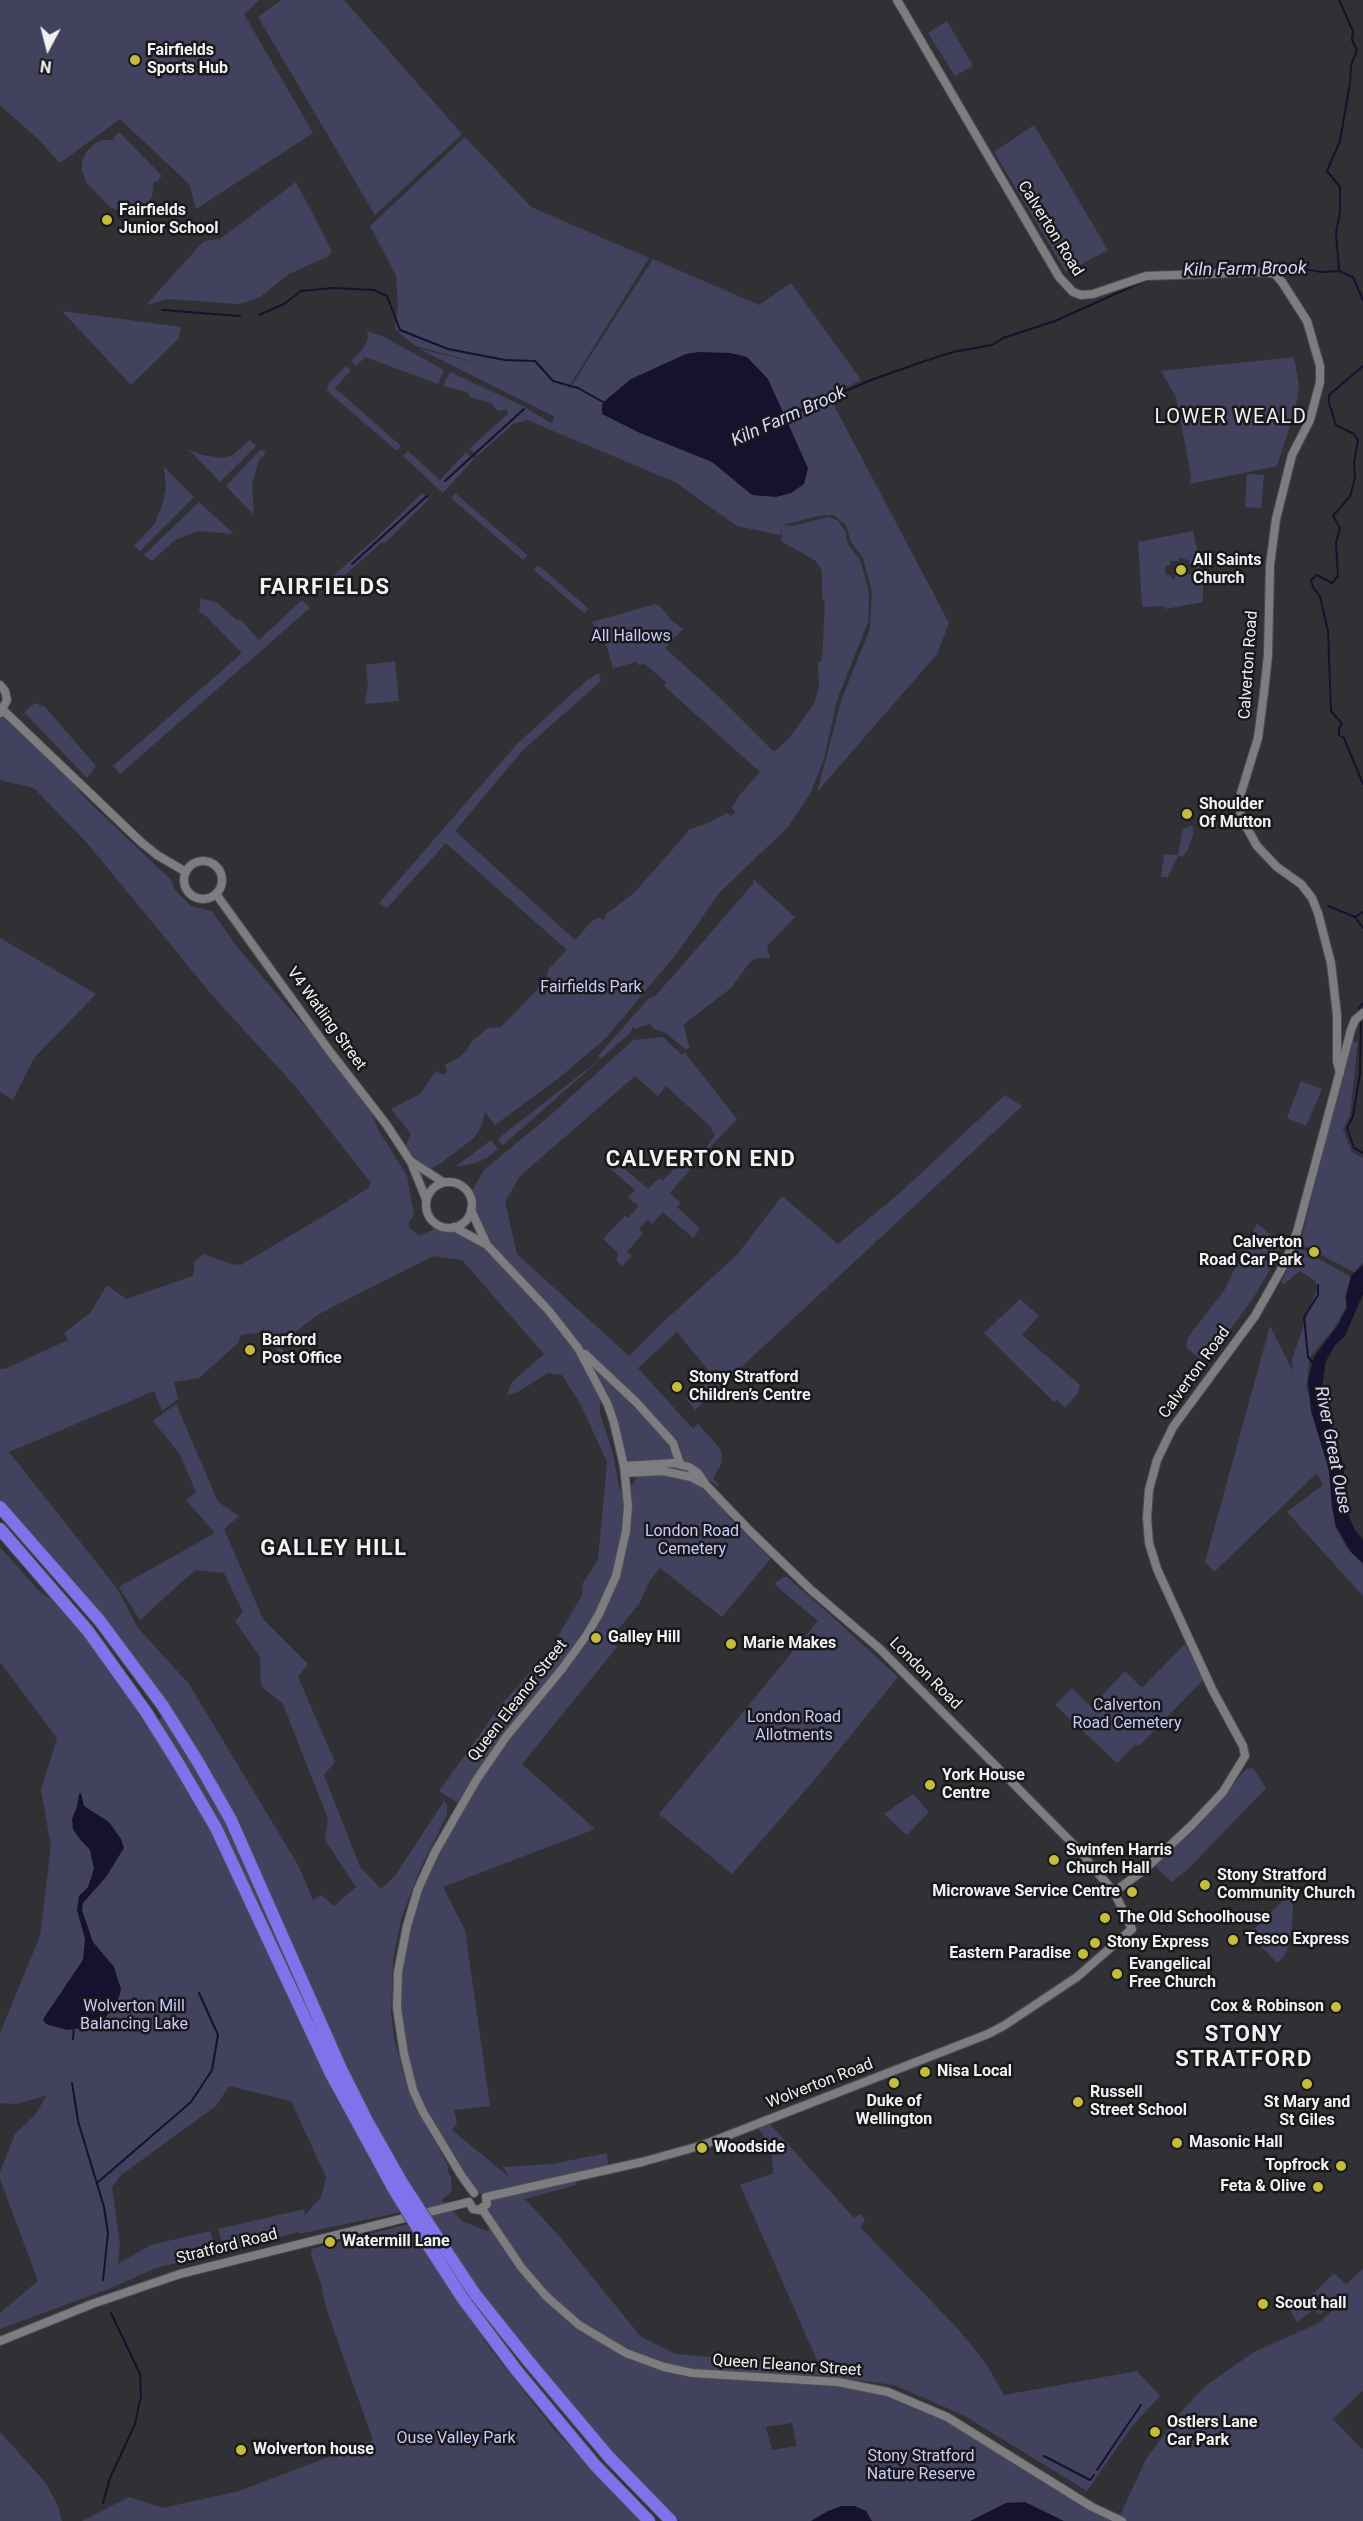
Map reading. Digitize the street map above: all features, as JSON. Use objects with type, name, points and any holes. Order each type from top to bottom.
[{"type":"highway","points":[[0,1507],[100,1621],[163,1706],[198,1761],[231,1820],[341,2069],[397,2183]]},
{"type":"highway","points":[[0,1529],[88,1631],[178,1763],[216,1828],[331,2074],[436,2245],[463,2299],[517,2371],[595,2465],[649,2521]]},
{"type":"highway","points":[[436,2245],[609,2457],[671,2521]]},
{"type":"street","name":"Calverton Road","points":[[897,0],[1059,277],[1073,292],[1081,295],[1093,294],[1146,276],[1265,272],[1275,274],[1282,282],[1307,321],[1320,366],[1320,382],[1310,420],[1292,454],[1276,519],[1270,565],[1268,656],[1264,692],[1258,738],[1241,793],[1240,810],[1242,819],[1257,846],[1277,867],[1300,884],[1312,898],[1324,935],[1337,1015],[1337,1061],[1340,1073]]},
{"type":"street","points":[[0,685],[7,695],[2,711],[141,842],[157,855],[186,872]]},
{"type":"street","points":[[202,861],[214,865],[221,876],[220,889],[216,894],[203,899],[191,895],[184,884],[186,872],[190,866],[202,861]]},
{"type":"street","name":"V4 Watling Street","points":[[216,894],[411,1162],[426,1199]]},
{"type":"street","name":"Calverton Road","points":[[1114,1892],[1144,1869],[1192,1825],[1223,1792],[1245,1756],[1243,1746],[1212,1689],[1157,1569],[1149,1543],[1147,1518],[1149,1490],[1157,1460],[1173,1427],[1255,1316],[1286,1261],[1297,1232],[1351,1030],[1361,1015]]},
{"type":"street","name":"V4 Watling Street","points":[[411,1162],[443,1182]]},
{"type":"street","points":[[443,1182],[457,1183],[465,1188],[471,1200],[471,1210],[465,1221],[454,1227],[441,1226],[433,1221],[426,1209],[426,1199],[432,1188],[443,1182]]},
{"type":"street","name":"Queen Eleanor Street","points":[[471,1210],[487,1245]]},
{"type":"street","name":"Queen Eleanor Street","points":[[454,1227],[487,1245],[549,1311],[578,1348],[608,1405],[619,1441],[628,1506],[626,1531],[616,1576],[586,1636],[500,1745],[447,1828],[418,1889],[406,1926],[398,1972],[397,2008],[404,2054],[413,2090],[436,2135],[474,2193]]},
{"type":"street","points":[[578,1348],[627,1393],[673,1443],[680,1464],[624,1469]]},
{"type":"street","name":"London Road","points":[[680,1464],[698,1473],[706,1485],[810,1589],[880,1650],[1050,1820],[1114,1892],[1132,1929]]},
{"type":"street","name":"London Road","points":[[624,1469],[671,1472],[691,1477],[706,1485]]},
{"type":"street","name":"Wolverton Road","points":[[486,2197],[642,2162],[703,2145],[988,2034],[1077,1977],[1132,1929]]},
{"type":"street","points":[[479,2192],[486,2197],[487,2204],[482,2209],[473,2209],[469,2202],[474,2193],[479,2192]]},
{"type":"street","name":"Stratford Road","points":[[0,2341],[158,2280],[469,2202]]},
{"type":"street","name":"Queen Eleanor Street","points":[[482,2209],[521,2266],[546,2296],[579,2325],[627,2353],[664,2367],[692,2373],[810,2380],[856,2385],[888,2392],[947,2417],[1085,2503],[1122,2521]]},
{"type":"green space","name":"Fairfields Sports Hub","points":[[0,0],[259,0],[244,14],[313,133],[196,209],[189,184],[120,119],[60,163],[39,140],[0,105]]},
{"type":"green space","points":[[281,0],[344,0],[462,134],[375,215],[258,17]]},
{"type":"green space","points":[[947,21],[973,66],[955,76],[928,33]]},
{"type":"green space","points":[[1034,125],[1108,250],[1066,272],[994,152]]},
{"type":"green space","points":[[119,132],[162,176],[156,182],[154,181],[152,197],[146,205],[128,213],[111,208],[86,182],[82,170],[82,161],[87,151],[94,144],[103,140],[114,140],[113,138]]},
{"type":"green space","points":[[465,137],[531,207],[649,258],[568,388],[653,259],[759,305],[791,283],[861,380],[829,396],[949,623],[937,654],[817,792],[842,698],[870,629],[872,592],[863,558],[851,542],[846,525],[834,515],[819,516],[782,525],[793,526],[828,517],[837,520],[845,531],[848,544],[860,560],[869,593],[868,622],[837,700],[824,759],[810,794],[788,827],[719,893],[678,952],[606,1038],[559,1078],[495,1125],[485,1112],[482,1125],[474,1138],[428,1170],[415,1159],[406,1145],[411,1134],[391,1109],[420,1094],[436,1071],[443,1075],[447,1072],[445,1065],[458,1058],[467,1050],[472,1041],[488,1028],[501,1027],[537,990],[548,974],[547,971],[567,950],[446,843],[387,908],[379,903],[517,744],[587,680],[599,673],[601,681],[523,750],[455,831],[575,940],[592,921],[600,917],[603,920],[605,915],[634,893],[688,830],[727,813],[732,816],[735,812],[732,808],[739,796],[760,772],[664,686],[666,682],[645,664],[638,665],[637,662],[613,668],[607,647],[592,622],[655,604],[661,607],[671,620],[683,629],[665,648],[717,695],[774,752],[790,737],[814,704],[819,687],[818,663],[822,660],[825,603],[822,598],[822,571],[816,561],[781,541],[782,529],[780,535],[737,526],[675,482],[527,420],[513,424],[477,456],[469,449],[508,414],[507,409],[498,411],[491,403],[470,397],[467,392],[443,386],[450,372],[521,405],[551,423],[549,428],[555,417],[417,348],[490,366],[415,346],[395,329],[398,307],[396,275],[370,226]]},
{"type":"green space","points":[[296,182],[332,251],[329,256],[289,274],[260,297],[247,302],[238,304],[168,299],[146,305],[204,241],[220,239]]},
{"type":"green space","points":[[62,311],[181,327],[179,338],[131,385]]},
{"type":"green space","points":[[367,331],[384,337],[444,370],[438,384],[365,357],[356,366],[351,361],[363,349],[368,338]]},
{"type":"green space","points":[[1294,357],[1299,385],[1296,407],[1277,466],[1190,484],[1191,476],[1176,397],[1161,371]]},
{"type":"green space","points":[[346,366],[351,370],[335,388],[401,446],[397,451],[327,391],[329,383]]},
{"type":"green space","points":[[250,440],[256,446],[220,482],[188,449],[202,455],[223,458],[233,455]]},
{"type":"green space","points":[[261,449],[266,453],[259,460],[252,484],[254,515],[226,486]]},
{"type":"green space","points":[[408,451],[440,480],[466,452],[474,459],[443,493],[403,456]]},
{"type":"green space","points":[[164,467],[194,497],[140,551],[134,546],[154,525],[162,506],[166,487]]},
{"type":"green space","points":[[1247,474],[1264,475],[1261,508],[1245,507]]},
{"type":"green space","points":[[422,493],[429,499],[386,542],[381,543],[330,588],[325,583],[378,536]]},
{"type":"green space","points":[[455,493],[527,555],[523,560],[451,498]]},
{"type":"green space","points":[[199,502],[234,534],[198,531],[175,540],[152,561],[144,555]]},
{"type":"green space","points":[[1193,531],[1203,578],[1203,602],[1165,609],[1164,606],[1142,607],[1138,542]],"holes":[[[1179,558],[1189,560],[1189,564],[1195,564],[1196,574],[1175,575],[1175,579],[1172,579],[1171,575],[1166,575],[1165,566],[1170,565],[1170,561],[1179,561]]]},
{"type":"green space","points":[[538,565],[589,609],[584,613],[534,570]]},
{"type":"green space","points":[[201,598],[217,603],[238,621],[240,619],[259,640],[302,600],[310,608],[120,774],[113,766],[242,653],[206,616],[199,612]]},
{"type":"green space","points":[[395,661],[399,701],[365,704],[368,683],[366,665]]},
{"type":"green space","points":[[35,703],[45,707],[96,766],[87,778],[24,712]]},
{"type":"green space","points":[[3,710],[51,757],[86,799],[171,880],[175,890],[191,906],[212,911],[237,947],[365,1097],[378,1129],[407,1176],[414,1215],[409,1221],[409,1227],[419,1236],[441,1226],[454,1227],[487,1244],[471,1210],[470,1195],[484,1170],[554,1112],[633,1040],[663,1037],[682,1055],[685,1053],[737,1119],[696,1162],[715,1135],[712,1128],[666,1086],[658,1096],[635,1076],[520,1176],[505,1202],[517,1254],[629,1356],[737,1255],[782,1196],[838,1244],[901,1192],[1005,1095],[1022,1106],[695,1410],[686,1399],[712,1375],[677,1332],[638,1368],[693,1429],[698,1424],[718,1446],[722,1454],[721,1464],[713,1478],[719,1485],[718,1487],[713,1482],[661,1467],[681,1466],[680,1455],[675,1443],[640,1402],[582,1352],[665,1439],[675,1460],[629,1462],[601,1392],[600,1413],[613,1454],[619,1486],[627,1505],[631,1486],[639,1475],[653,1473],[684,1478],[704,1488],[730,1513],[729,1518],[771,1558],[722,1617],[660,1568],[650,1580],[639,1604],[609,1640],[617,1647],[522,1764],[595,1829],[443,1887],[465,1930],[490,2106],[454,2110],[457,2124],[452,2130],[509,2177],[503,2167],[552,2164],[607,2153],[608,2167],[554,2181],[574,2177],[576,2185],[525,2199],[559,2236],[641,2337],[676,2354],[820,2367],[740,2185],[774,2173],[770,2145],[758,2128],[770,2124],[854,2218],[860,2214],[865,2220],[860,2227],[957,2328],[985,2362],[1004,2395],[1137,2371],[1160,2396],[1132,2426],[1087,2491],[963,2415],[894,2385],[811,2374],[810,2380],[875,2388],[917,2402],[947,2417],[1092,2507],[1118,2520],[1146,2459],[1181,2412],[1204,2387],[1254,2352],[1319,2323],[1352,2292],[1320,2314],[1313,2310],[1297,2322],[1288,2306],[1298,2299],[1300,2302],[1316,2291],[1334,2273],[1346,2284],[1363,2269],[1363,2390],[1333,2419],[1363,2450],[1363,2521],[680,2521],[627,2469],[537,2363],[479,2290],[425,2207],[299,2234],[299,2232],[225,2251],[218,2229],[305,2209],[304,2216],[321,2197],[326,2177],[291,2101],[229,2086],[216,2106],[121,2175],[112,2187],[120,2245],[118,2264],[151,2245],[210,2231],[217,2253],[156,2268],[111,2288],[0,2329],[0,2313],[38,2281],[0,2179],[0,2172],[15,2134],[35,2115],[47,2095],[17,2104],[0,2103],[0,2033],[40,1936],[51,1846],[41,1790],[57,1738],[0,1662],[0,1547],[42,1594],[51,1598],[60,1597],[88,1631],[154,1724],[167,1713],[100,1621],[0,1507],[0,1369],[5,1369],[68,1340],[64,1333],[91,1312],[107,1285],[126,1299],[193,1276],[195,1261],[204,1254],[239,1266],[370,1187],[371,1183],[295,1086],[212,995],[88,844],[34,788],[0,780],[0,713]],"holes":[[[433,1256],[462,1260],[544,1354],[512,1382],[507,1395],[516,1393],[548,1373],[562,1375],[581,1405],[607,1462],[598,1560],[583,1583],[582,1595],[550,1650],[501,1705],[439,1791],[461,1805],[447,1828],[418,1889],[407,1926],[398,1972],[397,2008],[404,2054],[413,2090],[423,2112],[461,2175],[475,2192],[485,2195],[498,2194],[486,2197],[487,2204],[482,2209],[494,2226],[487,2231],[462,2221],[442,2200],[452,2191],[451,2177],[447,2169],[449,2168],[428,2129],[404,2075],[394,2039],[391,2013],[393,1959],[401,1919],[420,1869],[447,1815],[447,1805],[444,1801],[395,1876],[381,1889],[360,1867],[324,1775],[335,1762],[298,1677],[308,1664],[263,1619],[224,1529],[239,1516],[218,1502],[176,1404],[153,1421],[179,1453],[196,1492],[186,1500],[215,1533],[119,1587],[140,1620],[195,1570],[224,1573],[243,1612],[235,1621],[260,1657],[261,1686],[283,1704],[328,1819],[325,1840],[356,1887],[334,1906],[321,1895],[313,1900],[298,1865],[189,1684],[138,1628],[116,1587],[9,1452],[154,1391],[162,1411],[178,1399],[174,1382],[199,1378],[238,1343],[241,1335],[258,1333],[265,1328],[261,1332],[272,1345],[267,1333],[270,1325],[268,1333],[276,1344],[274,1346],[284,1357],[286,1355],[277,1340],[282,1342],[319,1314]],[[792,2423],[797,2446],[772,2450],[766,2427]]]},
{"type":"green space","points":[[1193,825],[1193,836],[1187,851],[1183,857],[1178,856],[1168,877],[1161,877],[1164,854],[1178,855],[1183,829]]},
{"type":"green space","points":[[753,879],[795,917],[767,946],[770,958],[757,958],[750,962],[731,988],[684,1024],[690,1046],[686,1050],[666,1033],[655,1029],[650,1024],[634,1029],[633,1026],[631,1032],[503,1145],[498,1140],[500,1137],[598,1061],[600,1057],[598,1056],[649,998],[655,996],[674,975],[753,884]]},
{"type":"green space","points":[[0,938],[96,994],[34,1058],[13,1100],[0,1092]]},
{"type":"green space","points":[[1351,1042],[1358,1042],[1350,1115],[1343,1129],[1352,1152],[1363,1158],[1363,1262],[1354,1272],[1300,1244]]},
{"type":"green space","points":[[1301,1081],[1322,1089],[1306,1126],[1287,1118]]},
{"type":"green space","points":[[491,1140],[498,1149],[487,1158],[455,1167]]},
{"type":"green space","points":[[684,1157],[694,1165],[670,1193],[681,1203],[677,1207],[700,1229],[693,1238],[663,1212],[652,1224],[647,1220],[639,1229],[643,1233],[627,1252],[632,1256],[622,1266],[617,1261],[618,1253],[603,1239],[625,1216],[628,1218],[639,1206],[628,1198],[635,1190],[607,1166],[614,1159],[648,1189],[659,1178],[663,1181]]},
{"type":"green space","points":[[1257,1223],[1281,1244],[1255,1295],[1210,1358],[1200,1359],[1186,1347],[1188,1337],[1224,1291]]},
{"type":"green space","points":[[1298,1247],[1351,1277],[1345,1296],[1346,1306],[1335,1327],[1310,1357],[1306,1389],[1313,1403],[1333,1490],[1336,1507],[1334,1524],[1346,1547],[1363,1565],[1363,1596],[1287,1512],[1323,1485],[1317,1473],[1214,1572],[1205,1562],[1270,1326],[1293,1371],[1292,1359],[1317,1288],[1315,1281],[1300,1271],[1284,1284],[1281,1283]]},
{"type":"green space","points":[[1020,1299],[1039,1316],[1022,1335],[1080,1385],[1078,1393],[1065,1408],[1057,1400],[1054,1402],[984,1333]]},
{"type":"green space","name":"London Road Allotments","points":[[783,1577],[787,1577],[898,1677],[816,1778],[732,1874],[659,1814],[818,1621],[774,1584]]},
{"type":"green space","name":"Calverton Road Cemetery","points":[[1185,1644],[1203,1680],[1139,1746],[1135,1745],[1117,1763],[1055,1705],[1072,1688],[1091,1707],[1125,1671],[1142,1688]]},
{"type":"green space","points":[[1253,1768],[1266,1788],[1187,1870],[1171,1882],[1155,1866],[1199,1826],[1246,1769]]},
{"type":"green space","points":[[913,1794],[929,1812],[907,1835],[884,1814]]},
{"type":"green space","points":[[1294,1890],[1291,1939],[1285,1955],[1277,1963],[1249,1934]]},
{"type":"green space","name":"Ouse Valley Park","points":[[408,2224],[488,2346],[555,2431],[643,2521],[82,2521],[129,2497],[163,2508],[239,2491],[373,2440],[326,2308],[311,2255],[312,2249]]},
{"type":"green space","points":[[0,2432],[45,2482],[59,2508],[62,2521],[0,2521]]},
{"type":"water","points":[[731,353],[747,357],[768,379],[808,468],[804,484],[791,493],[776,497],[752,495],[712,462],[640,433],[602,414],[602,405],[606,400],[631,379],[686,354]]},
{"type":"water","name":"River Great Ouse","points":[[1363,1265],[1363,1294],[1345,1336],[1336,1344],[1326,1361],[1322,1387],[1343,1464],[1349,1517],[1363,1540],[1363,1563],[1351,1552],[1336,1526],[1329,1470],[1311,1411],[1308,1380],[1314,1357],[1338,1325],[1347,1308],[1346,1297],[1351,1276]]},
{"type":"water","points":[[81,1793],[84,1806],[109,1822],[121,1839],[124,1848],[106,1877],[83,1903],[82,1910],[93,1942],[114,1967],[121,1989],[119,1997],[104,2020],[91,2027],[67,2030],[46,2024],[43,2019],[83,1960],[85,1939],[77,1910],[79,1896],[88,1887],[94,1869],[90,1850],[73,1829],[72,1819]]},
{"type":"water","points":[[1025,2502],[1064,2521],[970,2521],[1006,2503]]},
{"type":"water","points":[[842,2506],[855,2506],[866,2511],[872,2521],[811,2521],[828,2511]]},
{"type":"waterway","points":[[1339,0],[1353,31],[1352,40],[1357,50],[1351,65],[1340,141],[1327,171],[1340,187],[1340,212],[1336,233],[1339,271],[1353,277],[1363,300]]},
{"type":"waterway","name":"Kiln Farm Brook","points":[[1233,269],[1286,266],[1322,272],[1339,271]]},
{"type":"waterway","name":"Kiln Farm Brook","points":[[785,417],[871,380],[922,362],[953,352],[992,345],[1003,338],[1055,321],[1142,282]]},
{"type":"waterway","name":"Kiln Farm Brook","points":[[259,315],[284,304],[301,291],[333,288],[374,290],[387,296],[400,330],[448,349],[505,360],[535,361],[553,381],[578,388],[605,403]]},
{"type":"waterway","name":"Kiln Farm Brook","points":[[162,310],[240,316]]},
{"type":"waterway","points":[[1363,366],[1329,395],[1329,403],[1336,425],[1354,434],[1358,440],[1354,462],[1355,478],[1350,496],[1333,516],[1340,528],[1336,543],[1338,576],[1332,583],[1317,575],[1311,580],[1320,597],[1328,631],[1331,711],[1342,724],[1339,728],[1339,735],[1344,738],[1363,784]]},
{"type":"waterway","points":[[445,481],[524,409]]},
{"type":"waterway","points":[[352,564],[427,496]]},
{"type":"waterway","points":[[1328,906],[1355,917],[1363,928]]},
{"type":"waterway","points":[[1355,917],[1363,912]]},
{"type":"waterway","points":[[1360,1013],[1359,1008],[1363,1003]]},
{"type":"waterway","points":[[1361,1019],[1360,1073],[1353,1116],[1347,1128],[1354,1148],[1363,1153]]},
{"type":"waterway","points":[[1313,1363],[1308,1357],[1304,1317],[1318,1295],[1318,1285]]},
{"type":"waterway","points":[[97,2183],[191,2102],[212,2070],[218,2035],[199,1993]]},
{"type":"waterway","points":[[73,2039],[74,2027]]},
{"type":"waterway","points":[[72,2083],[78,2121],[104,2207],[108,2233],[103,2280]]},
{"type":"waterway","points":[[103,2503],[110,2478],[135,2424],[141,2396],[140,2374],[111,2313]]},
{"type":"waterway","points":[[1097,2470],[1141,2405]]},
{"type":"waterway","points":[[1044,2456],[1090,2480],[1094,2475]]},
{"type":"place","name":"Fairfields Sports Hub","points":[[135,60]]},
{"type":"place","name":"Fairfields Junior School","points":[[107,220]]},
{"type":"place","name":"All Saints Church","points":[[1181,570]]},
{"type":"place","name":"Shoulder Of Mutton","points":[[1187,814]]},
{"type":"place","name":"Calverton Road Car Park","points":[[1314,1252]]},
{"type":"place","name":"Barford Post Office","points":[[250,1350]]},
{"type":"place","name":"Stony Stratford Children’s Centre","points":[[677,1387]]},
{"type":"place","name":"Galley Hill","points":[[596,1638]]},
{"type":"place","name":"Marie Makes","points":[[731,1644]]},
{"type":"place","name":"York House Centre","points":[[930,1785]]},
{"type":"place","name":"Swinfen Harris Church Hall","points":[[1054,1860]]},
{"type":"place","name":"Stony Stratford Community Church","points":[[1205,1885]]},
{"type":"place","name":"Microwave Service Centre","points":[[1132,1892]]},
{"type":"place","name":"The Old Schoolhouse","points":[[1105,1918]]},
{"type":"place","name":"Tesco Express","points":[[1233,1940]]},
{"type":"place","name":"Stony Express","points":[[1095,1943]]},
{"type":"place","name":"Eastern Paradise","points":[[1083,1954]]},
{"type":"place","name":"Evangelical Free Church","points":[[1117,1974]]},
{"type":"place","name":"Cox & Robinson","points":[[1336,2007]]},
{"type":"place","name":"Nisa Local","points":[[925,2072]]},
{"type":"place","name":"Duke of Wellington","points":[[894,2083]]},
{"type":"place","name":"St Mary and St Giles","points":[[1307,2084]]},
{"type":"place","name":"Russell Street School","points":[[1078,2102]]},
{"type":"place","name":"Masonic Hall","points":[[1177,2143]]},
{"type":"place","name":"Woodside","points":[[702,2148]]},
{"type":"place","name":"Topfrock","points":[[1341,2166]]},
{"type":"place","name":"Feta & Olive","points":[[1318,2187]]},
{"type":"place","name":"Watermill Lane","points":[[330,2242]]},
{"type":"place","name":"Scout hall","points":[[1263,2304]]},
{"type":"place","name":"Ostlers Lane Car Park","points":[[1155,2432]]},
{"type":"place","name":"Wolverton house","points":[[241,2450]]},
{"type":"district","name":"LOWER WEALD","points":[[1231,418]]},
{"type":"district","name":"FAIRFIELDS","points":[[325,588]]},
{"type":"district","name":"CALVERTON END","points":[[701,1160]]},
{"type":"district","name":"GALLEY HILL","points":[[334,1549]]},
{"type":"district","name":"STONY STRATFORD","points":[[1244,2048]]},
{"type":"park label","name":"All Hallows","points":[[631,637]]},
{"type":"park label","name":"Fairfields Park","points":[[591,988]]},
{"type":"park label","name":"London Road Cemetery","points":[[692,1541]]},
{"type":"park label","name":"Wolverton Mill Balancing Lake","points":[[134,2016]]},
{"type":"park label","name":"Stony Stratford Nature Reserve","points":[[921,2466]]}]
